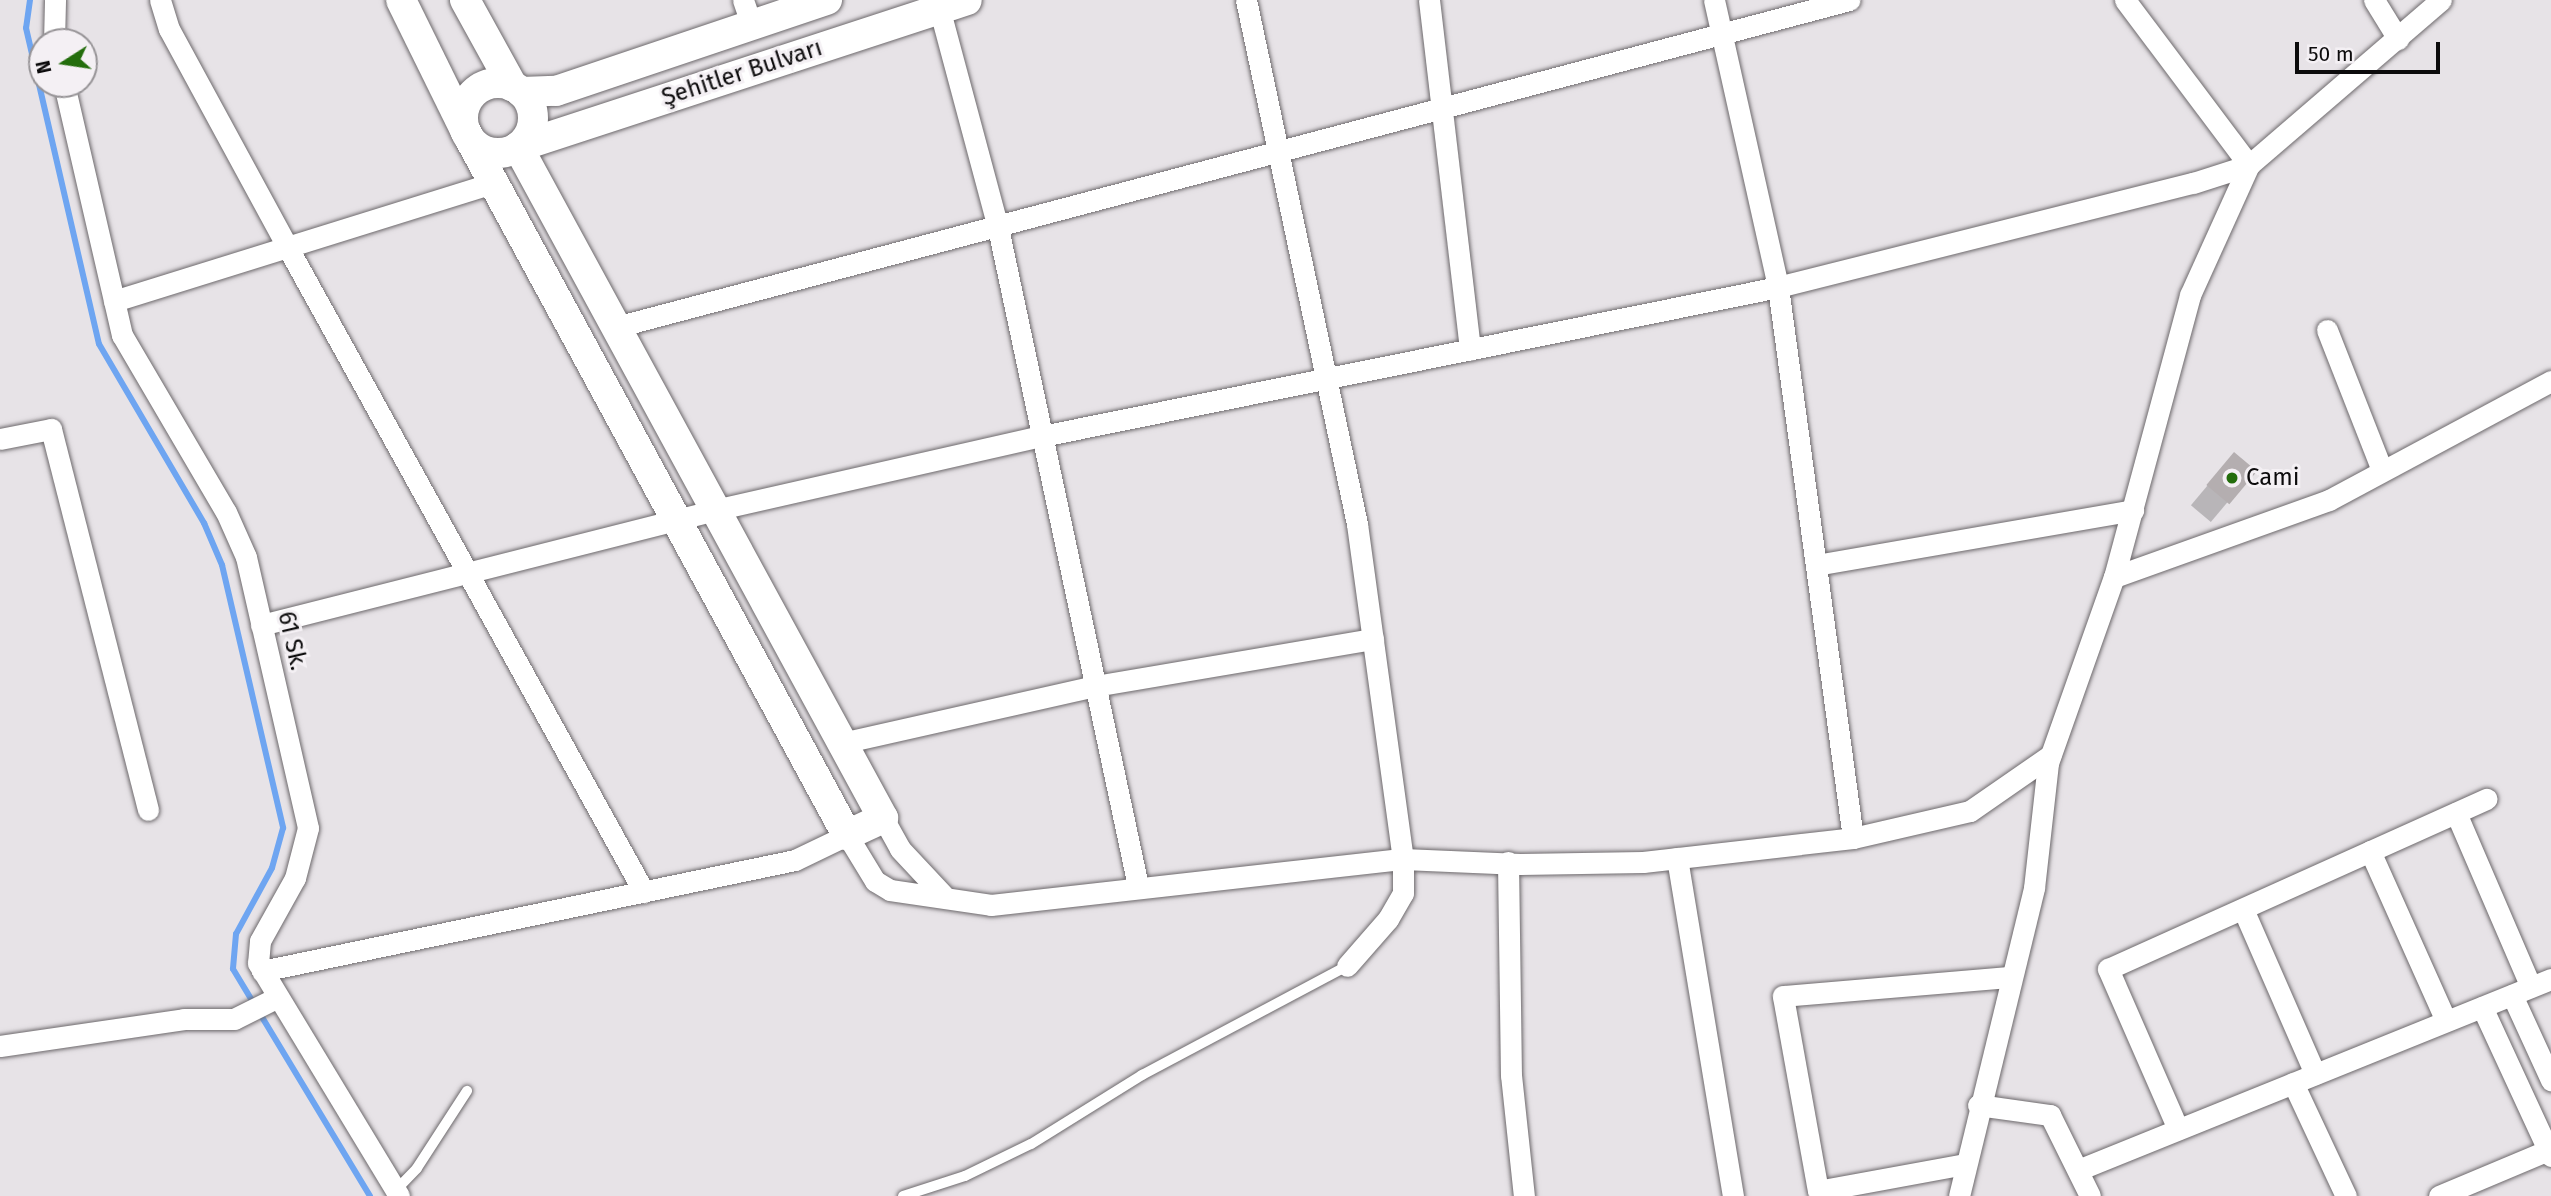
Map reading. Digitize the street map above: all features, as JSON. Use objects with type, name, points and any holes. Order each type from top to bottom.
[{"type":"main road","name":"Şehitler Bulvarı","points":[[401,0],[466,131],[482,149],[507,152],[518,146],[938,5],[967,0]]},
{"type":"main road","points":[[465,0],[532,113],[532,125],[518,146],[883,818],[848,835],[466,131]]},
{"type":"main road","name":"Şehitler Bulvarı","points":[[466,131],[464,108],[479,88],[490,83],[517,89],[556,91],[748,13],[827,0]]},
{"type":"street","points":[[54,28],[55,0]]},
{"type":"street","points":[[1246,0],[1357,524],[1403,859],[1402,893],[1388,919],[1347,966]]},
{"type":"street","points":[[1429,0],[1470,350]]},
{"type":"street","points":[[1714,0],[1777,287],[1853,838]]},
{"type":"street","points":[[616,327],[998,228],[1440,106],[1723,36],[1849,0]]},
{"type":"street","points":[[2125,0],[2249,164]]},
{"type":"street","points":[[2374,0],[2398,39]]},
{"type":"street","points":[[261,625],[715,510],[1042,436],[1777,287],[2193,183],[2249,164],[2441,0]]},
{"type":"street","points":[[163,1],[169,29],[644,892]]},
{"type":"street","points":[[938,5],[998,228],[1138,886]]},
{"type":"street","name":"61 Sk.","points":[[67,98],[122,335],[226,512],[246,557],[308,828],[295,878],[260,941],[258,964],[262,971]]},
{"type":"street","points":[[1959,1196],[1978,1105],[2034,888],[2051,755],[2114,577],[2190,295],[2249,164]]},
{"type":"street","points":[[114,302],[494,183]]},
{"type":"street","points":[[2327,330],[2382,470]]},
{"type":"street","points":[[2114,577],[2329,500],[2551,381]]},
{"type":"street","points":[[0,439],[51,429],[148,810]]},
{"type":"street","points":[[1816,565],[2133,510]]},
{"type":"street","points":[[842,743],[1095,686],[1373,639]]},
{"type":"street","points":[[398,1193],[263,1004],[262,971],[795,860],[848,835],[875,881],[890,890],[943,895],[991,905],[1138,886],[1403,859],[1508,862],[1677,858],[1853,838],[1970,811],[2051,755]]},
{"type":"street","points":[[2178,1129],[2108,969],[2487,799]]},
{"type":"street","points":[[2456,813],[2551,1080]]},
{"type":"street","points":[[883,818],[900,849],[943,895]]},
{"type":"street","points":[[2370,851],[2446,1021]]},
{"type":"street","points":[[1677,858],[1733,1196]]},
{"type":"street","points":[[1508,862],[1511,1075],[1524,1196]]},
{"type":"street","points":[[2243,909],[2315,1074]]},
{"type":"street","points":[[1965,1164],[1818,1191],[1783,996],[2010,978]]},
{"type":"street","points":[[2077,1170],[2551,979]]},
{"type":"street","points":[[0,1046],[184,1019],[234,1019],[263,1004]]},
{"type":"street","points":[[2439,1196],[2550,1151],[2482,1007]]},
{"type":"street","points":[[2292,1083],[2346,1196]]},
{"type":"street","points":[[1978,1105],[2050,1115],[2090,1196]]},
{"type":"lane","points":[[903,1196],[965,1176],[1031,1144],[1142,1075],[1347,966]]},
{"type":"lane","points":[[398,1193],[467,1091]]},
{"type":"building","name":"Cami","points":[[2234,452],[2257,471],[2229,504],[2206,485]]},
{"type":"waterway","points":[[30,0],[26,28],[99,344],[204,523],[222,565],[283,828],[272,868],[236,934],[233,969],[370,1196]]},
{"type":"place","name":"Cami","points":[[2232,478]]}]
